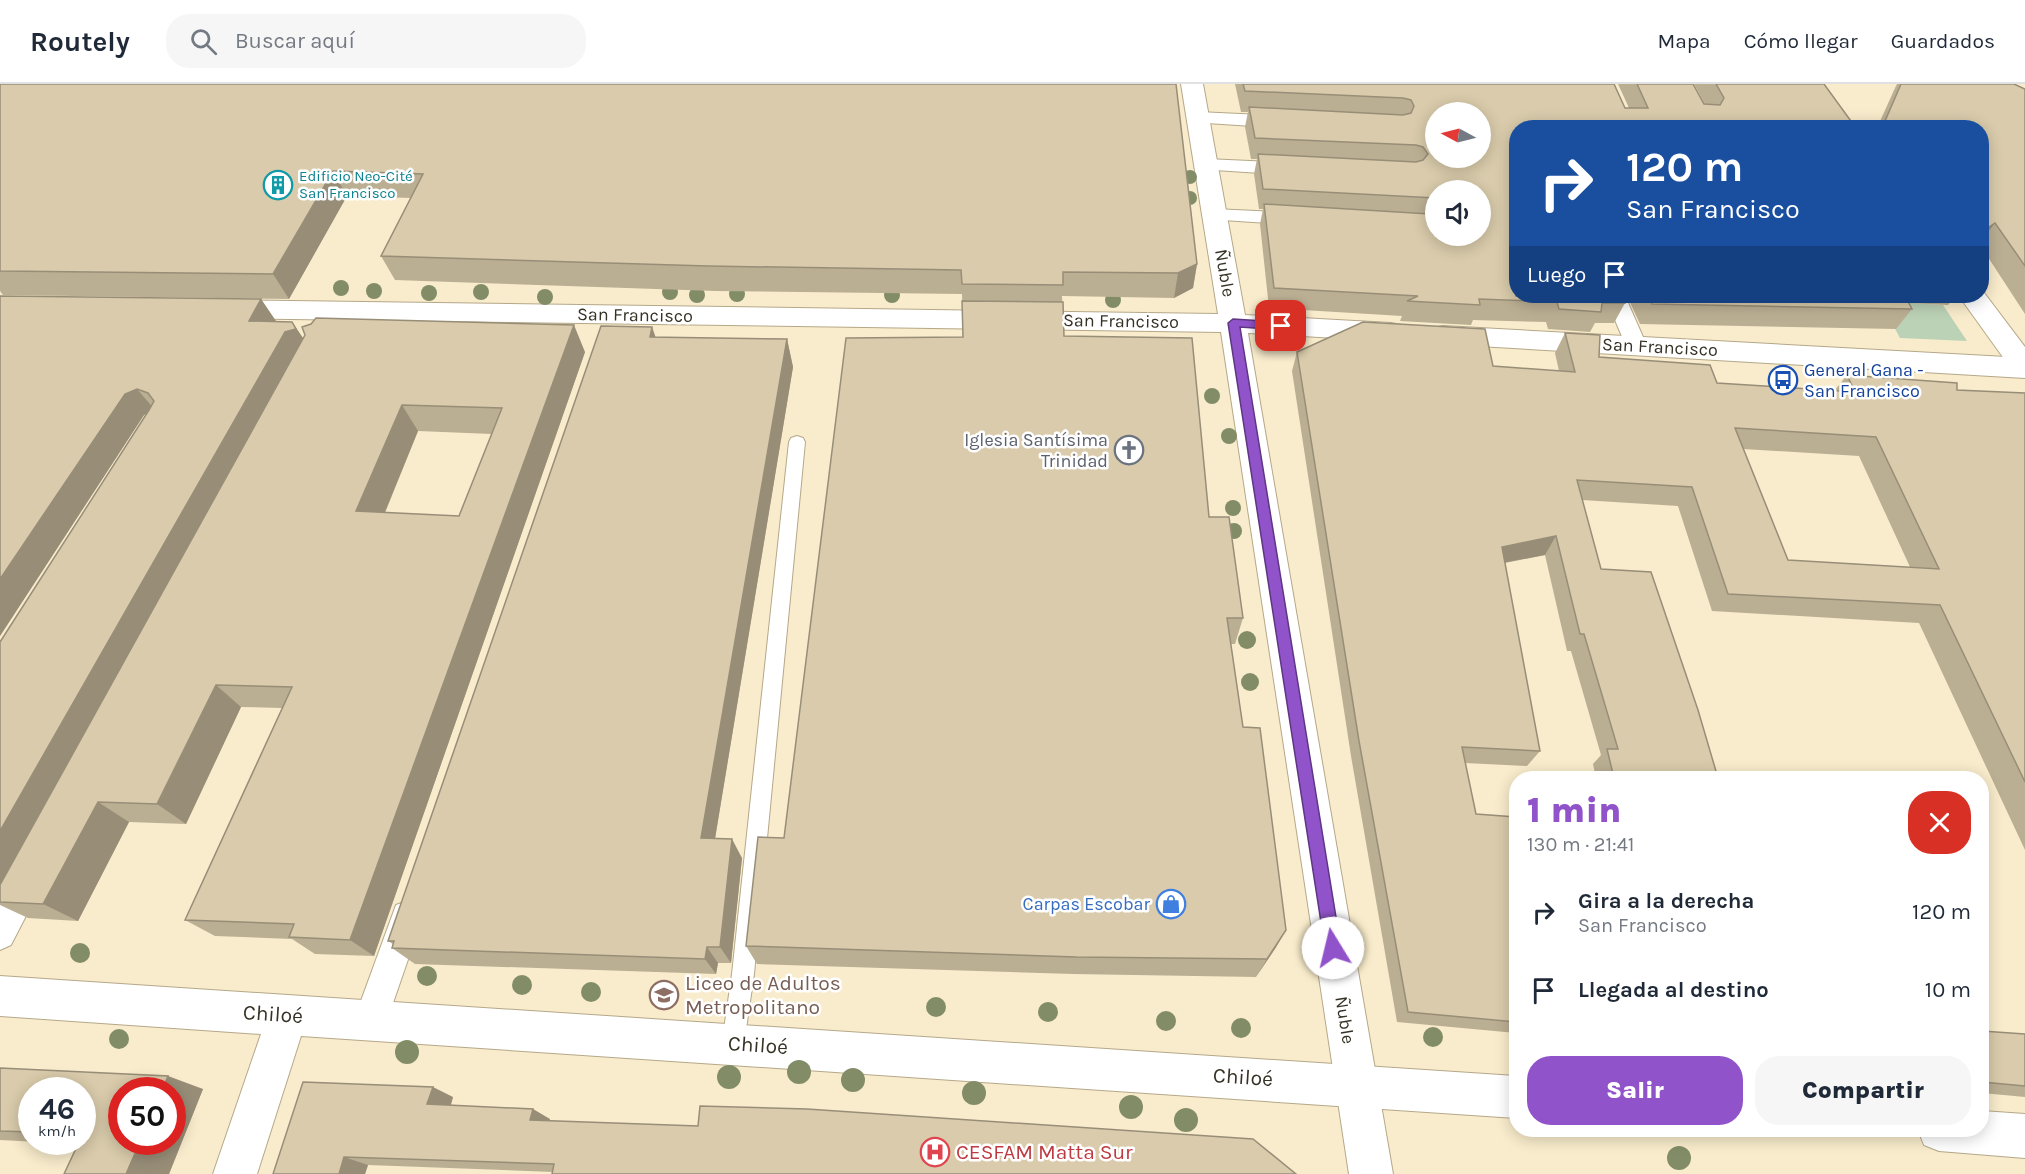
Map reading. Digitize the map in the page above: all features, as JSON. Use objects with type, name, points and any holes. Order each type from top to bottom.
[{"type":"main road","name":"Ñuble","points":[[1192,84],[1371,1174]]},
{"type":"main road","points":[[1977,303],[2025,368]]},
{"type":"main road","name":"San Francisco","points":[[198,309],[334,319],[607,326],[1233,323],[2025,368]]},
{"type":"main road","name":"Chiloé","points":[[0,996],[733,1043],[1509,1096]]},
{"type":"main road","points":[[235,1174],[288,1015]]},
{"type":"main road","points":[[1989,1133],[2025,1136]]},
{"type":"street","points":[[1198,118],[1302,122]]},
{"type":"street","points":[[1206,165],[1309,169]]},
{"type":"street","points":[[1214,215],[1318,220]]},
{"type":"street","points":[[1619,303],[1636,346]]},
{"type":"street","points":[[0,934],[39,861]]},
{"type":"street","points":[[371,1020],[413,897]]},
{"type":"lane","points":[[733,1043],[743,974],[797,442]]},
{"type":"green space","points":[[1881,303],[1943,305],[1967,341],[1900,338]]},
{"type":"building","points":[[0,84],[1176,84],[1197,264],[1178,273],[1063,272],[1063,285],[962,284],[961,270],[708,266],[381,256],[423,174],[333,171],[273,274],[0,271]]},
{"type":"building","points":[[1243,84],[1614,84],[1625,108],[1648,108],[1637,84],[1693,84],[1704,104],[1720,105],[1724,98],[1716,84],[1824,84],[1850,120],[1509,120],[1509,300],[1479,299],[1480,305],[1407,301],[1418,296],[1274,288],[1264,204],[1425,214],[1425,246],[1491,246],[1491,180],[1425,180],[1425,197],[1263,189],[1258,154],[1416,162],[1425,158],[1425,168],[1491,168],[1491,102],[1425,102],[1425,150],[1416,145],[1255,138],[1249,107],[1403,115],[1411,113],[1414,106],[1411,100],[1403,98],[1245,91]]},
{"type":"building","points":[[1901,84],[2014,84],[2025,89],[2025,266],[1995,223],[1989,227],[1989,120],[1885,120]]},
{"type":"building","points":[[0,296],[261,299],[249,321],[292,322],[296,329],[285,332],[0,831],[0,642],[154,401],[148,393],[137,389],[125,394],[0,579]]},
{"type":"building","points":[[962,301],[1063,302],[1064,336],[1192,338],[1209,517],[1229,517],[1243,618],[1227,618],[1243,727],[1260,728],[1286,930],[1267,959],[1076,957],[746,946],[758,837],[784,838],[846,338],[963,337]]},
{"type":"building","points":[[1557,303],[1602,303],[1601,312],[1559,309]]},
{"type":"building","points":[[1909,303],[1912,309],[1652,304]]},
{"type":"building","points":[[316,318],[574,325],[350,940],[289,937],[294,924],[185,920],[292,687],[216,685],[157,804],[98,802],[43,904],[0,902],[0,885],[305,335],[302,327],[311,324]],"holes":[[[402,405],[502,408],[459,516],[356,511]]]},
{"type":"building","points":[[1363,322],[1485,329],[1493,366],[1575,372],[1565,333],[1600,335],[1599,357],[1710,365],[1717,383],[1855,392],[1847,375],[1957,383],[1957,390],[2025,393],[2025,782],[1940,605],[1728,594],[1692,487],[1577,480],[1601,569],[1651,572],[1698,710],[1716,771],[1612,771],[1607,749],[1618,749],[1584,634],[1580,634],[1556,536],[1502,547],[1540,751],[1462,747],[1476,814],[1509,816],[1509,1021],[1408,1012],[1359,741],[1297,352]],"holes":[[[1735,428],[1876,437],[1939,569],[1788,560]]]},
{"type":"building","points":[[601,326],[652,327],[650,337],[787,339],[701,838],[732,839],[720,947],[707,947],[705,959],[392,948],[394,941],[388,941]]},
{"type":"building","points":[[1989,1031],[2025,1034],[2025,1086],[1989,1083]]},
{"type":"building","points":[[0,1068],[168,1076],[108,1077],[108,1155],[134,1155],[126,1174],[64,1174],[73,1155],[96,1155],[96,1077],[18,1077],[18,1132],[0,1131]]},
{"type":"building","points":[[303,1082],[433,1087],[427,1104],[533,1109],[530,1120],[698,1126],[700,1106],[807,1109],[1253,1139],[1296,1174],[552,1174],[554,1164],[344,1157],[339,1174],[273,1174]]},
{"type":"place","name":"Edificio Neo-Cité San Francisco","points":[[278,185]]},
{"type":"place","name":"General Gana - San Francisco","points":[[1783,380]]},
{"type":"place","name":"Iglesia Santísima Trinidad","points":[[1129,450]]},
{"type":"place","name":"Carpas Escobar","points":[[1171,904]]},
{"type":"place","name":"Liceo de Adultos Metropolitano","points":[[664,995]]},
{"type":"place","name":"CESFAM Matta Sur","points":[[935,1152]]},
{"type":"route","points":[[1281,326],[1233,323],[1333,948]]}]
